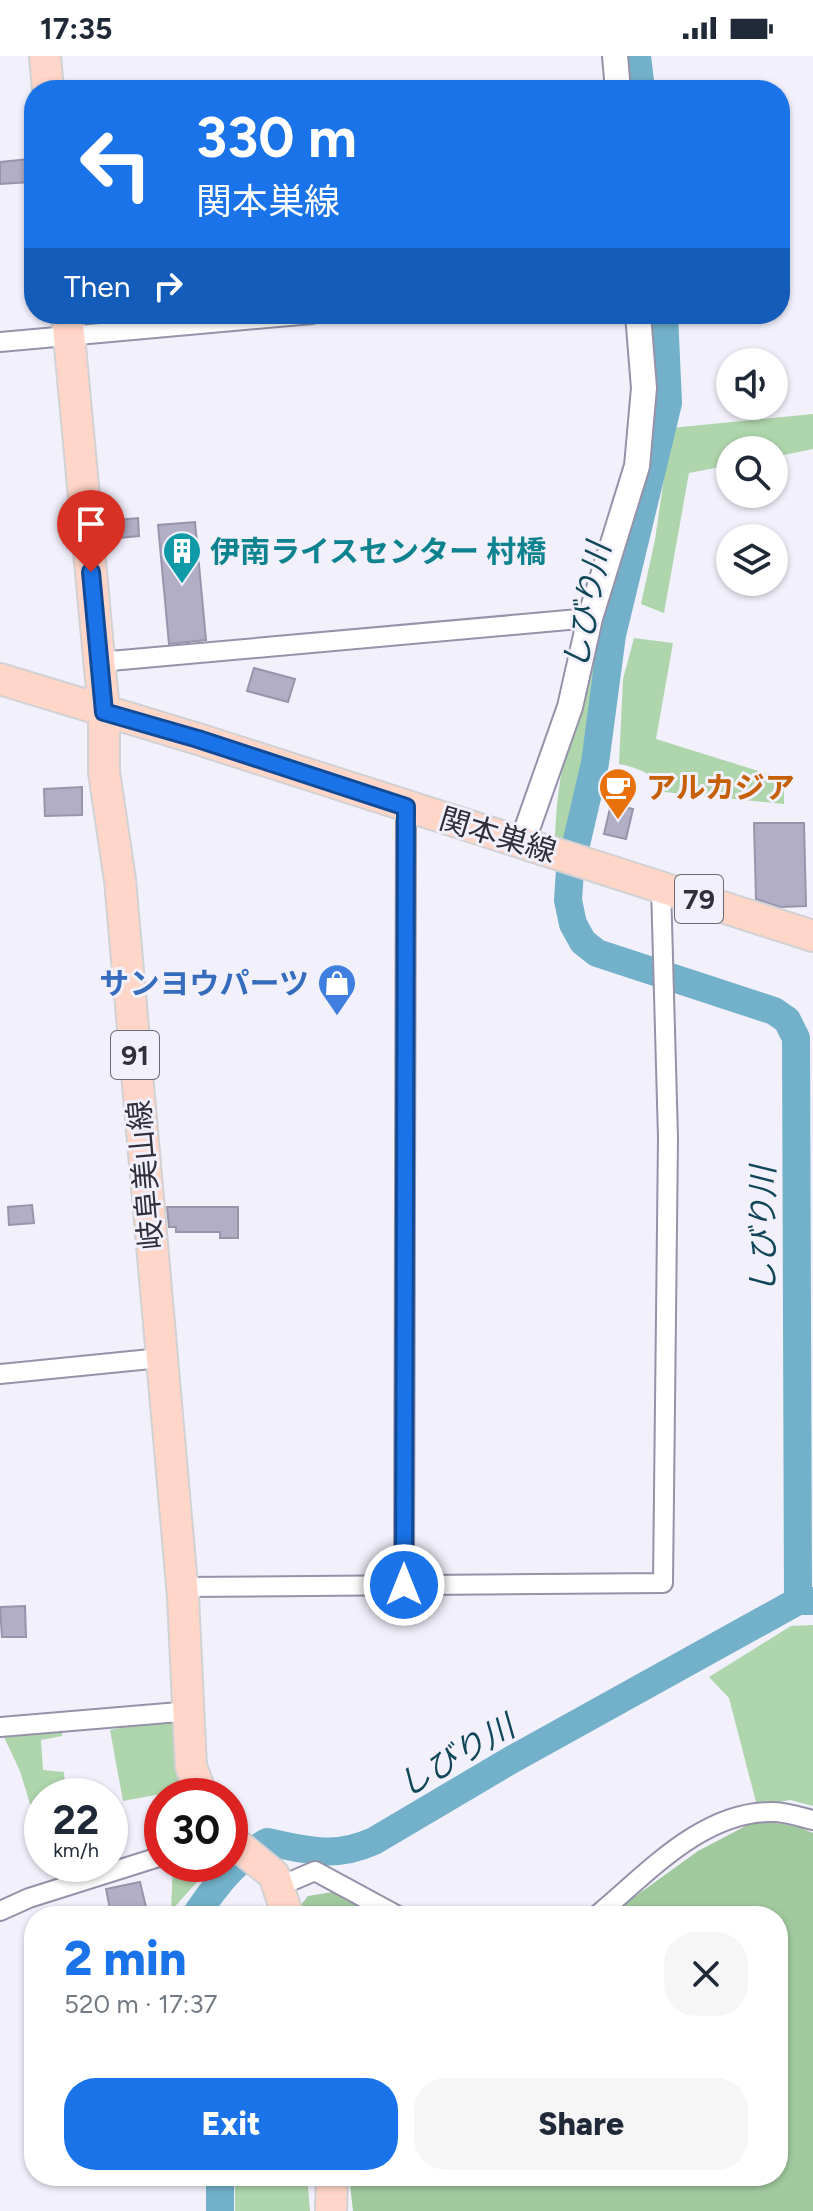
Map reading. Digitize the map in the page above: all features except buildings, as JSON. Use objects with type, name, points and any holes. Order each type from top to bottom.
[{"type":"main road","points":[[45,56],[47,80]]},
{"type":"main road","name":"岐阜美山線","points":[[68,325],[104,712],[104,772],[120,880],[182,1587],[191,1711],[191,1766],[195,1778]]},
{"type":"main road","name":"関本巣線","points":[[0,679],[198,739],[813,936]]},
{"type":"main road","points":[[248,1852],[274,1875],[285,1906]]},
{"type":"main road","points":[[331,2211],[332,2186]]},
{"type":"street","points":[[615,56],[617,80]]},
{"type":"street","points":[[0,342],[68,325],[90,324]]},
{"type":"street","points":[[522,843],[570,707],[590,618],[637,466],[644,388],[639,324]]},
{"type":"street","points":[[99,662],[590,618]]},
{"type":"street","points":[[404,1585],[406,807]]},
{"type":"street","points":[[182,1587],[663,1583],[662,1432],[668,1138],[661,886]]},
{"type":"street","points":[[0,1374],[161,1358]]},
{"type":"street","points":[[0,1727],[191,1711]]},
{"type":"street","points":[[608,1906],[696,1834],[753,1813],[774,1811],[813,1820]]},
{"type":"street","points":[[0,1911],[29,1898],[144,1862]]},
{"type":"street","points":[[280,1886],[315,1871],[380,1906]]},
{"type":"green space","points":[[813,414],[813,449],[788,454],[788,436],[716,436],[716,468],[689,473],[664,613],[641,604],[655,540],[671,428],[752,420],[788,420],[788,416]]},
{"type":"green space","points":[[597,630],[605,631],[573,841],[555,836],[557,809],[570,732]]},
{"type":"green space","points":[[634,638],[673,643],[656,739],[784,779],[784,804],[664,792],[645,773],[619,764],[623,679]]},
{"type":"green space","points":[[813,1625],[813,1806],[790,1800],[757,1806],[729,1698],[709,1677],[791,1626]]},
{"type":"green space","points":[[181,1716],[187,1778],[144,1778],[144,1797],[128,1800],[128,1778],[119,1778],[110,1730]]},
{"type":"green space","points":[[63,1728],[62,1736],[41,1740],[43,1770],[64,1772],[64,1778],[24,1778],[24,1784],[3,1735]]},
{"type":"green space","points":[[757,1820],[799,1827],[813,1833],[813,2211],[353,2211],[350,2186],[788,2186],[788,1906],[622,1906],[698,1851]]},
{"type":"green space","points":[[172,1882],[197,1882],[175,1906],[171,1906]]},
{"type":"green space","points":[[333,1892],[364,1906],[300,1906],[308,1896]]},
{"type":"green space","points":[[235,2186],[308,2186],[310,2211],[235,2211]]},
{"type":"waterway","name":"しびり川","points":[[637,56],[640,80]]},
{"type":"waterway","name":"しびり川","points":[[664,324],[668,403],[612,635],[595,763],[570,870],[568,900],[573,924],[583,942],[597,953],[774,1011],[787,1020],[796,1038],[798,1601]]},
{"type":"waterway","name":"しびり川","points":[[202,1906],[226,1874],[267,1842],[334,1851],[360,1847],[374,1841],[511,1760],[798,1601],[813,1601]]},
{"type":"waterway","name":"しびり川","points":[[220,2186],[220,2211]]},
{"type":"place","name":"伊南ライスセンター 村橋","points":[[182,585]]},
{"type":"place","name":"アルカジア","points":[[618,821]]},
{"type":"place","name":"サンヨウパーツ","points":[[337,1017]]},
{"type":"route","points":[[91,572],[104,712],[198,739],[406,807],[404,1585]]}]
